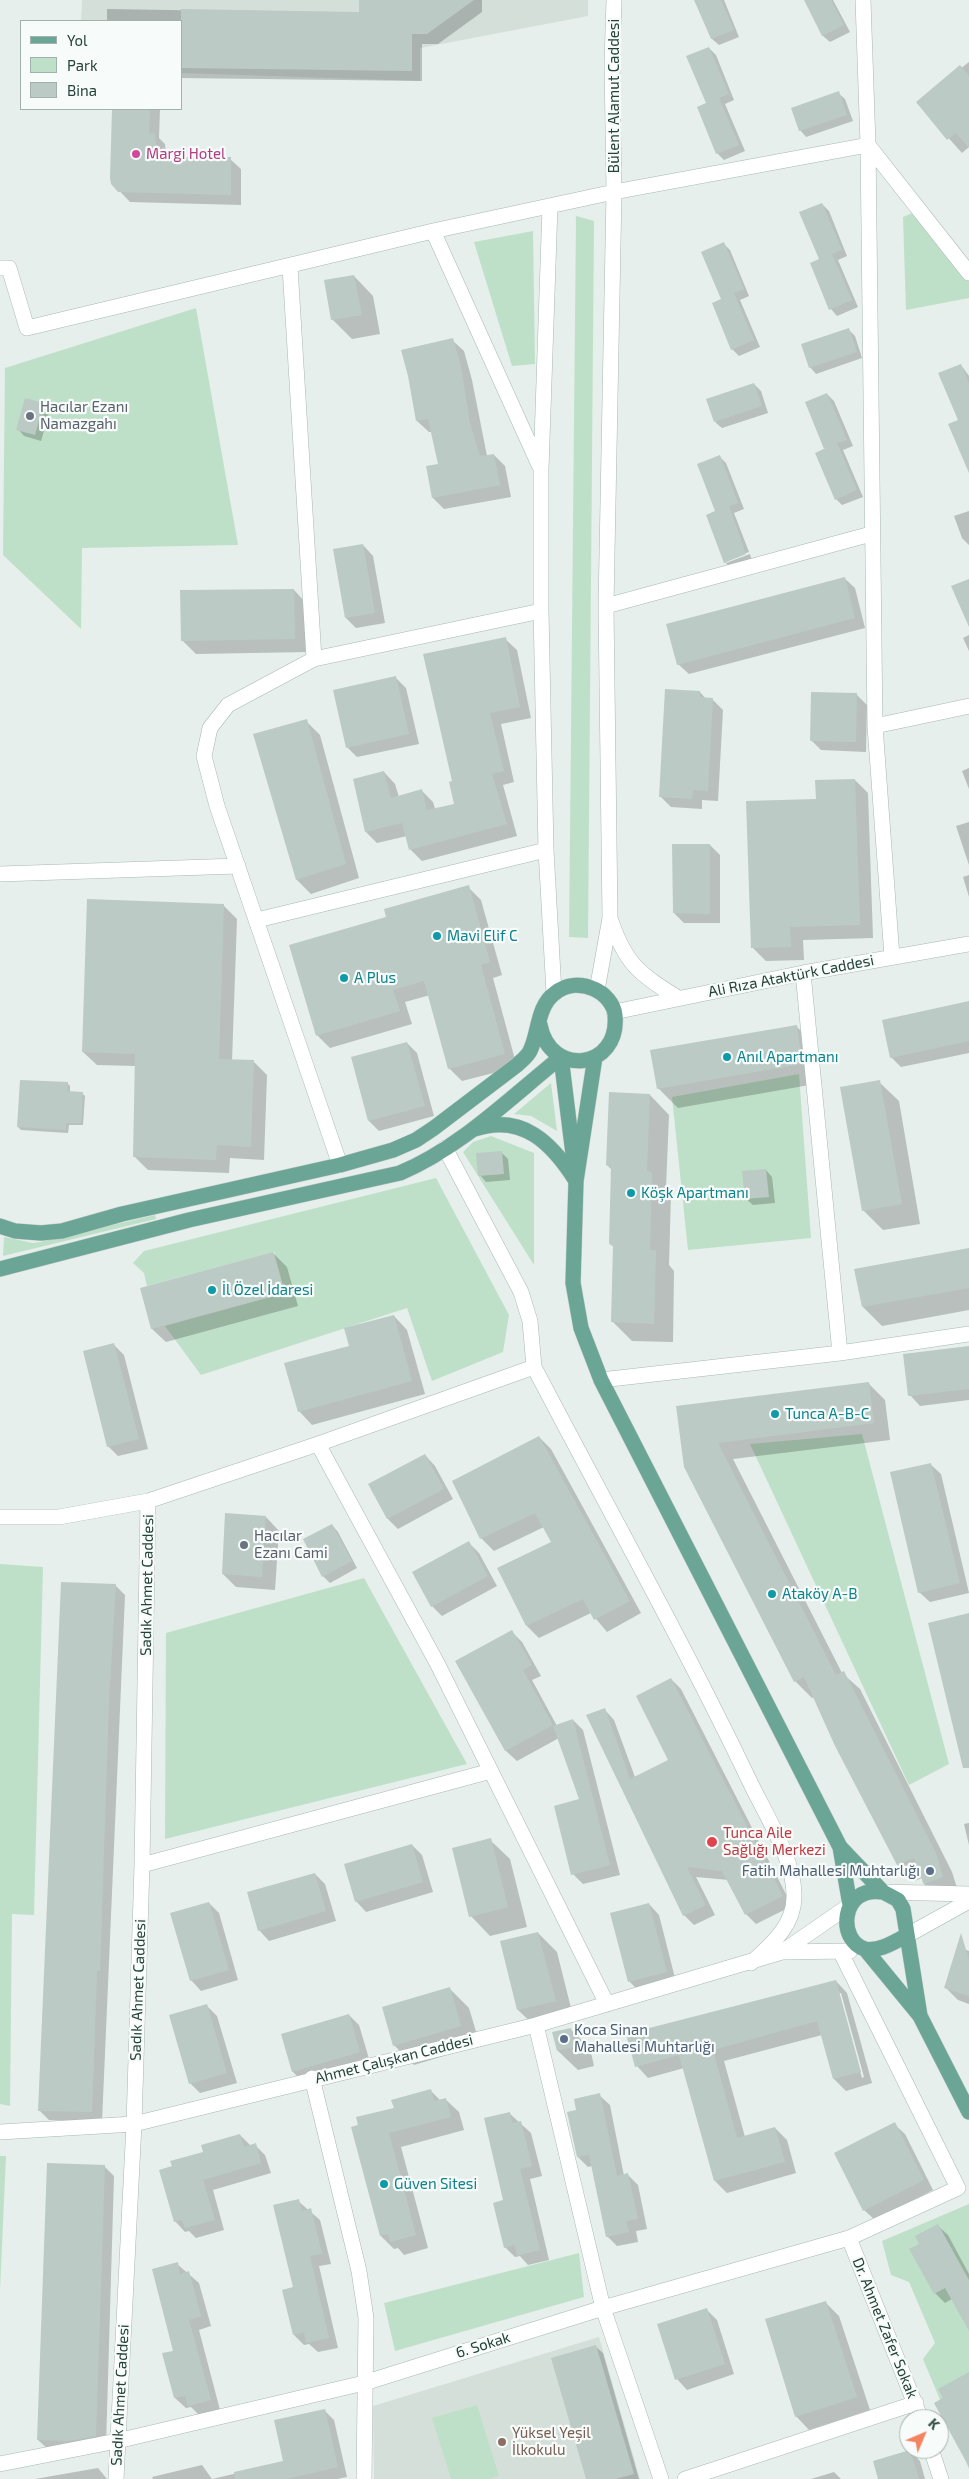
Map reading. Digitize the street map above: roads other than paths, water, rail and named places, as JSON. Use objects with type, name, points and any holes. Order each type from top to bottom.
[{"type":"main road","points":[[0,1226],[15,1231],[41,1233],[62,1231],[122,1214],[340,1165],[400,1147],[416,1140],[434,1128],[523,1059],[529,1053],[540,1025],[541,1013],[546,1002],[554,993],[576,985],[598,990],[606,997],[614,1012],[616,1029],[612,1041],[605,1050],[595,1057],[584,1061],[572,1061],[560,1057],[546,1044],[540,1025]]},
{"type":"main road","points":[[0,1269],[189,1220],[382,1178],[418,1165],[468,1131],[560,1057]]},
{"type":"main road","points":[[560,1057],[576,1181]]},
{"type":"main road","points":[[595,1057],[576,1181],[573,1283],[582,1328],[601,1380],[840,1847],[884,1892],[898,1900],[903,1909],[920,2016]]},
{"type":"main road","points":[[468,1131],[489,1124],[507,1123],[526,1130],[546,1142],[560,1156],[576,1181]]},
{"type":"main road","points":[[840,1847],[850,1905]]},
{"type":"main road","points":[[884,1892],[872,1890],[863,1892],[850,1905],[847,1914],[849,1932],[855,1942],[865,1949],[920,2016],[969,2112]]},
{"type":"main road","points":[[865,1949],[882,1948],[906,1936]]},
{"type":"street","name":"Bülent Alamut Caddesi","points":[[610,918],[606,606],[614,192],[612,62],[614,0]]},
{"type":"street","points":[[863,0],[868,145],[871,534],[875,726],[892,957]]},
{"type":"street","points":[[0,268],[8,268],[28,328],[290,267],[433,231],[614,192],[868,145]]},
{"type":"street","points":[[868,145],[969,273]]},
{"type":"street","points":[[550,206],[541,468],[541,611],[546,850],[554,993]]},
{"type":"street","points":[[433,231],[541,468]]},
{"type":"street","points":[[290,267],[314,659]]},
{"type":"street","points":[[606,606],[871,534]]},
{"type":"street","points":[[340,1165],[217,806],[204,756],[210,728],[228,705],[314,659],[541,611]]},
{"type":"street","points":[[875,726],[969,706]]},
{"type":"street","points":[[257,920],[546,850]]},
{"type":"street","points":[[0,874],[238,866]]},
{"type":"street","points":[[598,990],[610,918]]},
{"type":"street","points":[[610,918],[620,946],[641,974],[678,998]]},
{"type":"street","name":"Ali Rıza Ataktürk Caddesi","points":[[614,1012],[804,973],[969,944]]},
{"type":"street","points":[[804,973],[840,1353]]},
{"type":"street","points":[[445,1148],[521,1292],[530,1321],[534,1367],[729,1739],[792,1872],[794,1897],[788,1921],[775,1942],[751,1963]]},
{"type":"street","points":[[601,1380],[840,1353],[969,1334]]},
{"type":"street","points":[[0,1518],[59,1517],[148,1500],[318,1444],[534,1367]]},
{"type":"street","points":[[318,1444],[437,1663],[607,2004]]},
{"type":"street","name":"Sadık Ahmet Caddesi","points":[[116,2479],[134,2124],[142,1865],[148,1500]]},
{"type":"street","points":[[142,1865],[491,1771]]},
{"type":"street","points":[[884,1892],[969,1894]]},
{"type":"street","points":[[906,1936],[969,1901]]},
{"type":"street","name":"Ahmet Çalışkan Caddesi","points":[[0,2132],[134,2124],[312,2078],[536,2024],[751,1963],[782,1952],[850,1905]]},
{"type":"street","name":"Ahmet Çalışkan Caddesi","points":[[782,1952],[841,1953],[865,1949]]},
{"type":"street","name":"6. Sokak","points":[[0,2464],[117,2441],[364,2383],[603,2308],[848,2238],[958,2188],[841,1953]]},
{"type":"street","points":[[536,2024],[603,2308],[661,2479]]},
{"type":"street","points":[[312,2078],[359,2271],[366,2318],[364,2479]]},
{"type":"street","name":"Dr. Ahmet Zafer Sokak","points":[[848,2238],[918,2409]]},
{"type":"street","points":[[685,2479],[916,2403]]},
{"type":"street","points":[[934,2459],[941,2479]]},
{"type":"place","name":"Margi Hotel","points":[[136,154]]},
{"type":"place","name":"Hacılar Ezanı Namazgahı","points":[[30,416]]},
{"type":"place","name":"Mavi Elif C","points":[[437,936]]},
{"type":"place","name":"A Plus","points":[[344,978]]},
{"type":"place","name":"Anıl Apartmanı","points":[[727,1057]]},
{"type":"place","name":"Köşk Apartmanı","points":[[631,1193]]},
{"type":"place","name":"İl Özel İdaresi","points":[[212,1290]]},
{"type":"place","name":"Tunca A-B-C","points":[[775,1414]]},
{"type":"place","name":"Hacılar Ezanı Cami","points":[[244,1545]]},
{"type":"place","name":"Ataköy A-B","points":[[772,1594]]},
{"type":"place","name":"Tunca Aile Sağlığı Merkezi","points":[[712,1842]]},
{"type":"place","name":"Fatih Mahallesi Muhtarlığı","points":[[930,1871]]},
{"type":"place","name":"Koca Sinan Mahallesi Muhtarlığı","points":[[564,2039]]},
{"type":"place","name":"Güven Sitesi","points":[[384,2184]]},
{"type":"place","name":"Yüksel Yeşil İlkokulu","points":[[502,2442]]}]
